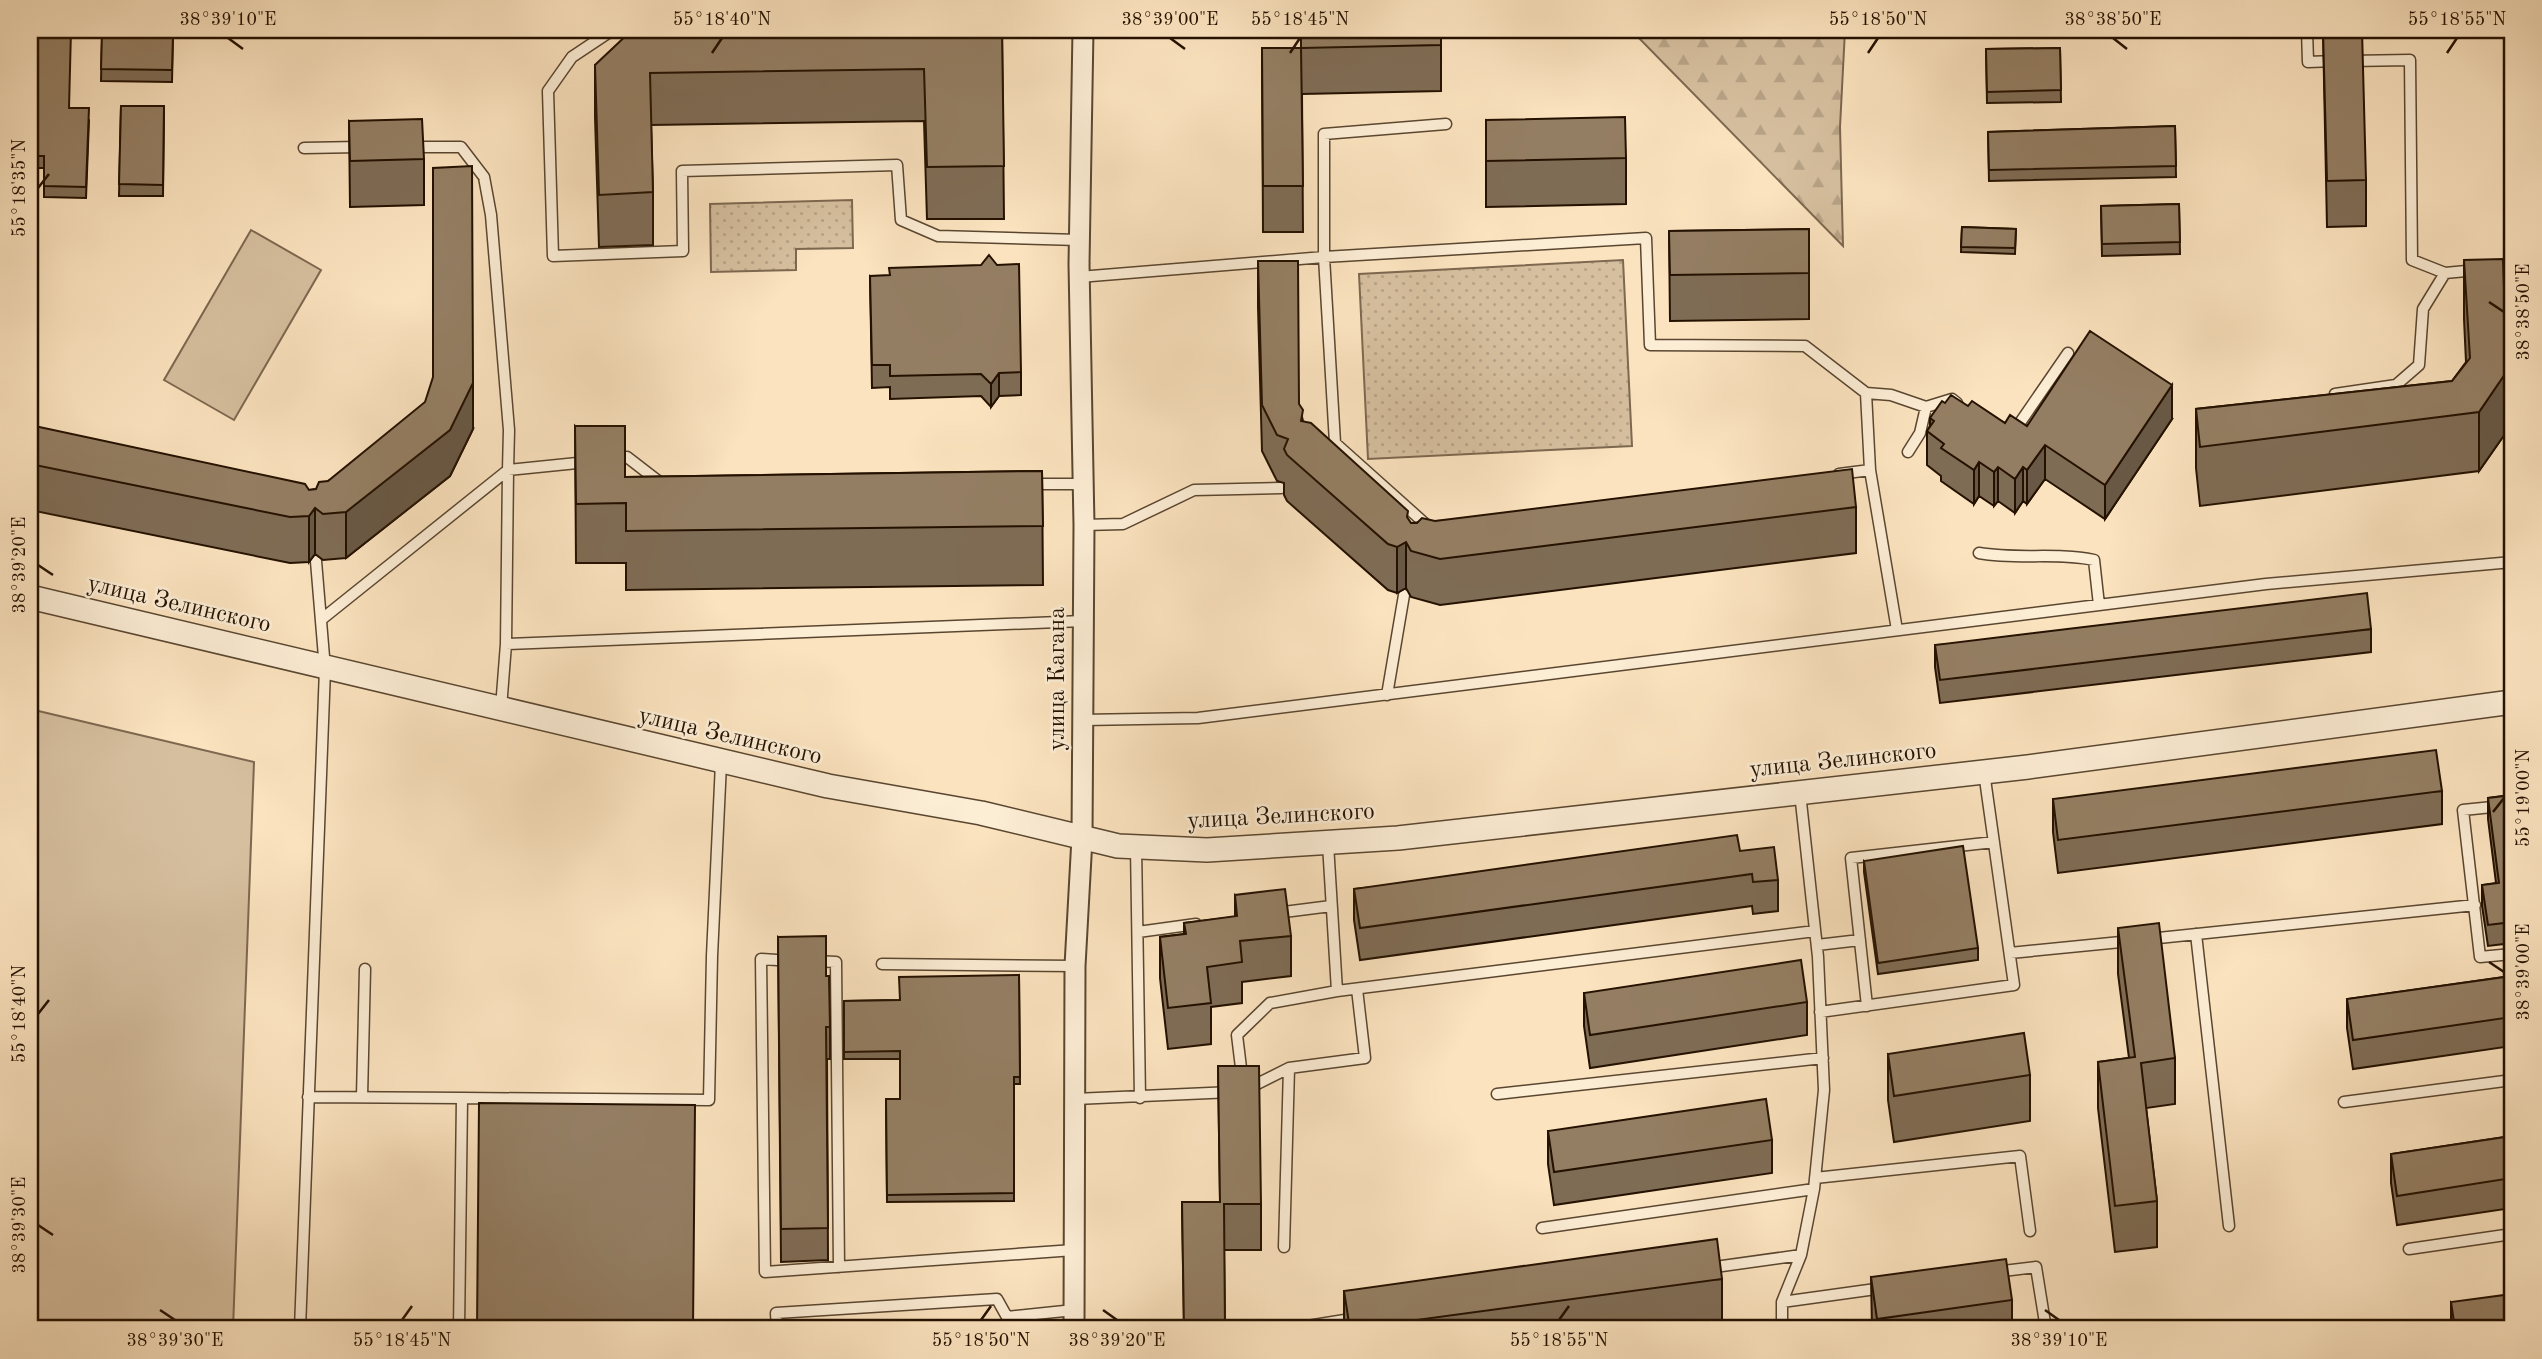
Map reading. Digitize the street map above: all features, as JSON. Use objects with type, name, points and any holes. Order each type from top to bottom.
[{"type":"street","name":"улица Кагана","points":[[1074,1320],[1075,966],[1082,838],[1084,484],[1079,240],[1083,30]]},
{"type":"street","name":"улица Зелинского","points":[[30,597],[721,763],[828,786],[981,813],[1118,846],[1225,850],[1328,843],[1984,772],[2512,702]]},
{"type":"lane","points":[[628,30],[608,33],[572,57],[548,91],[553,256],[683,251],[682,171],[695,170],[897,165],[901,220],[938,236],[1079,240]]},
{"type":"lane","points":[[984,32],[1063,30]]},
{"type":"lane","points":[[2307,30],[2308,62],[2410,60],[2412,260],[2445,273],[2512,267]]},
{"type":"lane","points":[[1431,530],[1335,443],[1324,257],[1324,134],[1446,124]]},
{"type":"lane","points":[[304,148],[369,147]]},
{"type":"lane","points":[[396,147],[461,147],[484,177],[491,215],[509,430],[506,645],[501,711]]},
{"type":"lane","points":[[1079,277],[1324,257],[1646,238],[1650,345],[1805,346],[1866,393],[1891,395],[1926,407],[1952,399],[1964,407]]},
{"type":"lane","points":[[2328,395],[2396,386],[2419,365],[2423,309],[2445,273]]},
{"type":"lane","points":[[2010,439],[2068,353]]},
{"type":"lane","points":[[1866,393],[1870,470],[1897,630]]},
{"type":"lane","points":[[1908,452],[1920,433],[1926,407]]},
{"type":"lane","points":[[1326,450],[1335,443]]},
{"type":"lane","points":[[322,619],[508,470],[627,457],[670,490]]},
{"type":"lane","points":[[1829,475],[1870,470]]},
{"type":"lane","points":[[1027,485],[1084,484]]},
{"type":"lane","points":[[1084,525],[1123,523],[1194,490],[1281,488]]},
{"type":"lane","points":[[1431,530],[1445,528]]},
{"type":"lane","points":[[1425,541],[1431,530]]},
{"type":"lane","points":[[1979,552],[2005,557],[2067,554],[2094,560],[2099,605]]},
{"type":"lane","points":[[300,1329],[325,669],[316,561]]},
{"type":"lane","points":[[1082,720],[1198,718],[2266,584],[2512,562]]},
{"type":"lane","points":[[1387,695],[1404,595]]},
{"type":"lane","points":[[506,645],[1083,621]]},
{"type":"lane","points":[[309,1097],[709,1100],[712,956],[721,763]]},
{"type":"lane","points":[[1820,1012],[2014,985],[1984,772]]},
{"type":"lane","points":[[1782,1329],[1783,1302],[1801,1255],[1814,1189],[1824,1090],[1815,931],[1800,792]]},
{"type":"lane","points":[[2512,805],[2463,810],[2480,957],[2512,954]]},
{"type":"lane","points":[[1867,1006],[1851,858],[1994,842]]},
{"type":"lane","points":[[1328,843],[1338,991]]},
{"type":"lane","points":[[1136,845],[1140,1098]]},
{"type":"lane","points":[[2010,953],[2475,905]]},
{"type":"lane","points":[[1262,915],[1331,906]]},
{"type":"lane","points":[[1138,932],[1207,923]]},
{"type":"lane","points":[[1243,1091],[1237,1035],[1270,1003],[1338,991],[1815,931]]},
{"type":"lane","points":[[2196,934],[2229,1226]]},
{"type":"lane","points":[[1816,945],[1860,940]]},
{"type":"lane","points":[[839,1267],[836,962],[761,959],[765,1272],[839,1267],[1074,1251]]},
{"type":"lane","points":[[883,964],[1075,966]]},
{"type":"lane","points":[[362,1097],[365,969]]},
{"type":"lane","points":[[1075,1099],[1243,1091],[1289,1068],[1365,1058],[1357,989]]},
{"type":"lane","points":[[1497,1094],[1822,1058]]},
{"type":"lane","points":[[1284,1247],[1289,1068]]},
{"type":"lane","points":[[2344,1102],[2512,1080]]},
{"type":"lane","points":[[459,1329],[462,1098]]},
{"type":"lane","points":[[1815,1178],[2020,1156],[2030,1231]]},
{"type":"lane","points":[[1542,1228],[1814,1189]]},
{"type":"lane","points":[[2409,1249],[2512,1234]]},
{"type":"lane","points":[[1690,1270],[1801,1255]]},
{"type":"lane","points":[[1983,1274],[2036,1267],[2046,1329]]},
{"type":"lane","points":[[1783,1302],[1889,1287]]},
{"type":"lane","points":[[776,1329],[776,1313],[997,1299],[1007,1317],[1007,1329]]},
{"type":"lane","points":[[1289,1329],[1372,1316]]},
{"type":"lane","points":[[1007,1317],[1074,1320]]},
{"type":"green space","points":[[1845,30],[1840,127],[1843,246],[1632,31]]},
{"type":"green space","points":[[852,200],[853,248],[796,249],[796,270],[711,272],[710,204]]},
{"type":"green space","points":[[251,230],[321,270],[234,420],[164,380]]},
{"type":"green space","points":[[1623,260],[1632,446],[1368,459],[1359,274]]},
{"type":"green space","points":[[30,709],[254,762],[233,1329],[30,1329]]},
{"type":"building","points":[[30,30],[71,30],[69,108],[89,108],[86,187],[44,186],[44,156],[30,156]]},
{"type":"building","points":[[632,30],[1002,30],[1004,166],[927,167],[924,69],[650,73],[653,192],[599,195],[595,65]]},
{"type":"building","points":[[1301,30],[1441,30],[1441,45],[1301,48]]},
{"type":"building","points":[[2362,30],[2366,180],[2327,181],[2323,31]]},
{"type":"building","points":[[102,33],[173,34],[172,70],[101,69]]},
{"type":"building","points":[[1262,48],[1301,48],[1303,186],[1263,186]]},
{"type":"building","points":[[2060,48],[2061,90],[1987,92],[1986,49]]},
{"type":"building","points":[[121,106],[164,106],[163,185],[119,184]]},
{"type":"building","points":[[1625,117],[1626,158],[1486,161],[1486,120]]},
{"type":"building","points":[[422,119],[424,159],[350,161],[349,121]]},
{"type":"building","points":[[2175,126],[2176,166],[1989,170],[1988,132]]},
{"type":"building","points":[[472,166],[473,383],[450,430],[346,512],[323,514],[315,508],[309,516],[290,517],[30,464],[30,425],[305,484],[309,490],[316,489],[319,482],[328,481],[425,402],[433,377],[433,168]]},
{"type":"building","points":[[2179,204],[2180,242],[2102,244],[2101,206]]},
{"type":"building","points":[[1962,227],[2016,229],[2015,248],[1961,247]]},
{"type":"building","points":[[1809,229],[1809,273],[1670,275],[1669,231]]},
{"type":"building","points":[[989,255],[997,265],[1019,264],[1021,372],[999,373],[991,384],[981,374],[890,376],[890,365],[872,365],[870,276],[890,275],[889,268],[981,265]]},
{"type":"building","points":[[2503,259],[2507,371],[2479,412],[2200,447],[2196,409],[2452,381],[2470,358],[2464,260]]},
{"type":"building","points":[[1258,261],[1298,261],[1299,404],[1303,410],[1301,421],[1311,423],[1408,511],[1407,517],[1411,523],[1417,523],[1422,518],[1435,521],[1852,469],[1856,507],[1440,559],[1411,551],[1406,542],[1397,547],[1388,544],[1287,455],[1284,449],[1288,439],[1277,435],[1262,405]]},
{"type":"building","points":[[2090,331],[2172,385],[2105,485],[2045,445],[2027,470],[2023,467],[2015,479],[1998,467],[1994,472],[1979,462],[1974,470],[1941,448],[1944,444],[1927,431],[1934,421],[1930,418],[1942,401],[1945,403],[1951,395],[1968,406],[1972,401],[2005,423],[2010,415],[2027,426]]},
{"type":"building","points":[[575,426],[625,426],[625,477],[1042,471],[1043,526],[626,531],[626,503],[576,504]]},
{"type":"building","points":[[2367,593],[2371,629],[1940,680],[1935,645]]},
{"type":"building","points":[[2436,750],[2442,791],[2058,840],[2053,799]]},
{"type":"building","points":[[2512,795],[2512,922],[2488,925],[2482,885],[2499,883],[2488,798]]},
{"type":"building","points":[[1737,835],[1740,851],[1774,847],[1778,880],[1753,882],[1752,874],[1360,928],[1354,889]]},
{"type":"building","points":[[1963,846],[1978,948],[1878,963],[1864,861]]},
{"type":"building","points":[[1285,889],[1291,936],[1240,941],[1242,962],[1207,967],[1211,1003],[1168,1008],[1160,937],[1186,934],[1184,923],[1237,916],[1235,895]]},
{"type":"building","points":[[2159,923],[2175,1058],[2141,1063],[2157,1201],[2115,1206],[2098,1062],[2135,1057],[2118,928]]},
{"type":"building","points":[[826,936],[830,1027],[826,1027],[828,1228],[781,1229],[778,937]]},
{"type":"building","points":[[1801,960],[1807,1002],[1590,1035],[1584,993]]},
{"type":"building","points":[[1019,975],[1020,1077],[1014,1077],[1014,1193],[887,1195],[886,1099],[900,1099],[900,1051],[844,1052],[844,1001],[900,1000],[899,977]]},
{"type":"building","points":[[2512,976],[2512,1017],[2353,1040],[2347,999]]},
{"type":"building","points":[[2024,1033],[2030,1075],[1894,1096],[1888,1054]]},
{"type":"building","points":[[1218,1066],[1259,1066],[1261,1204],[1224,1204],[1225,1329],[1184,1329],[1182,1202],[1220,1202]]},
{"type":"building","points":[[1766,1099],[1772,1140],[1554,1172],[1548,1131]]},
{"type":"building","points":[[479,1103],[695,1105],[693,1329],[477,1329]]},
{"type":"building","points":[[2512,1136],[2512,1178],[2397,1196],[2391,1154]]},
{"type":"building","points":[[1717,1239],[1722,1279],[1350,1329],[1344,1291]]},
{"type":"building","points":[[2006,1259],[2012,1300],[1877,1319],[1871,1277]]},
{"type":"building","points":[[2512,1294],[2512,1329],[2455,1329],[2451,1302]]}]
